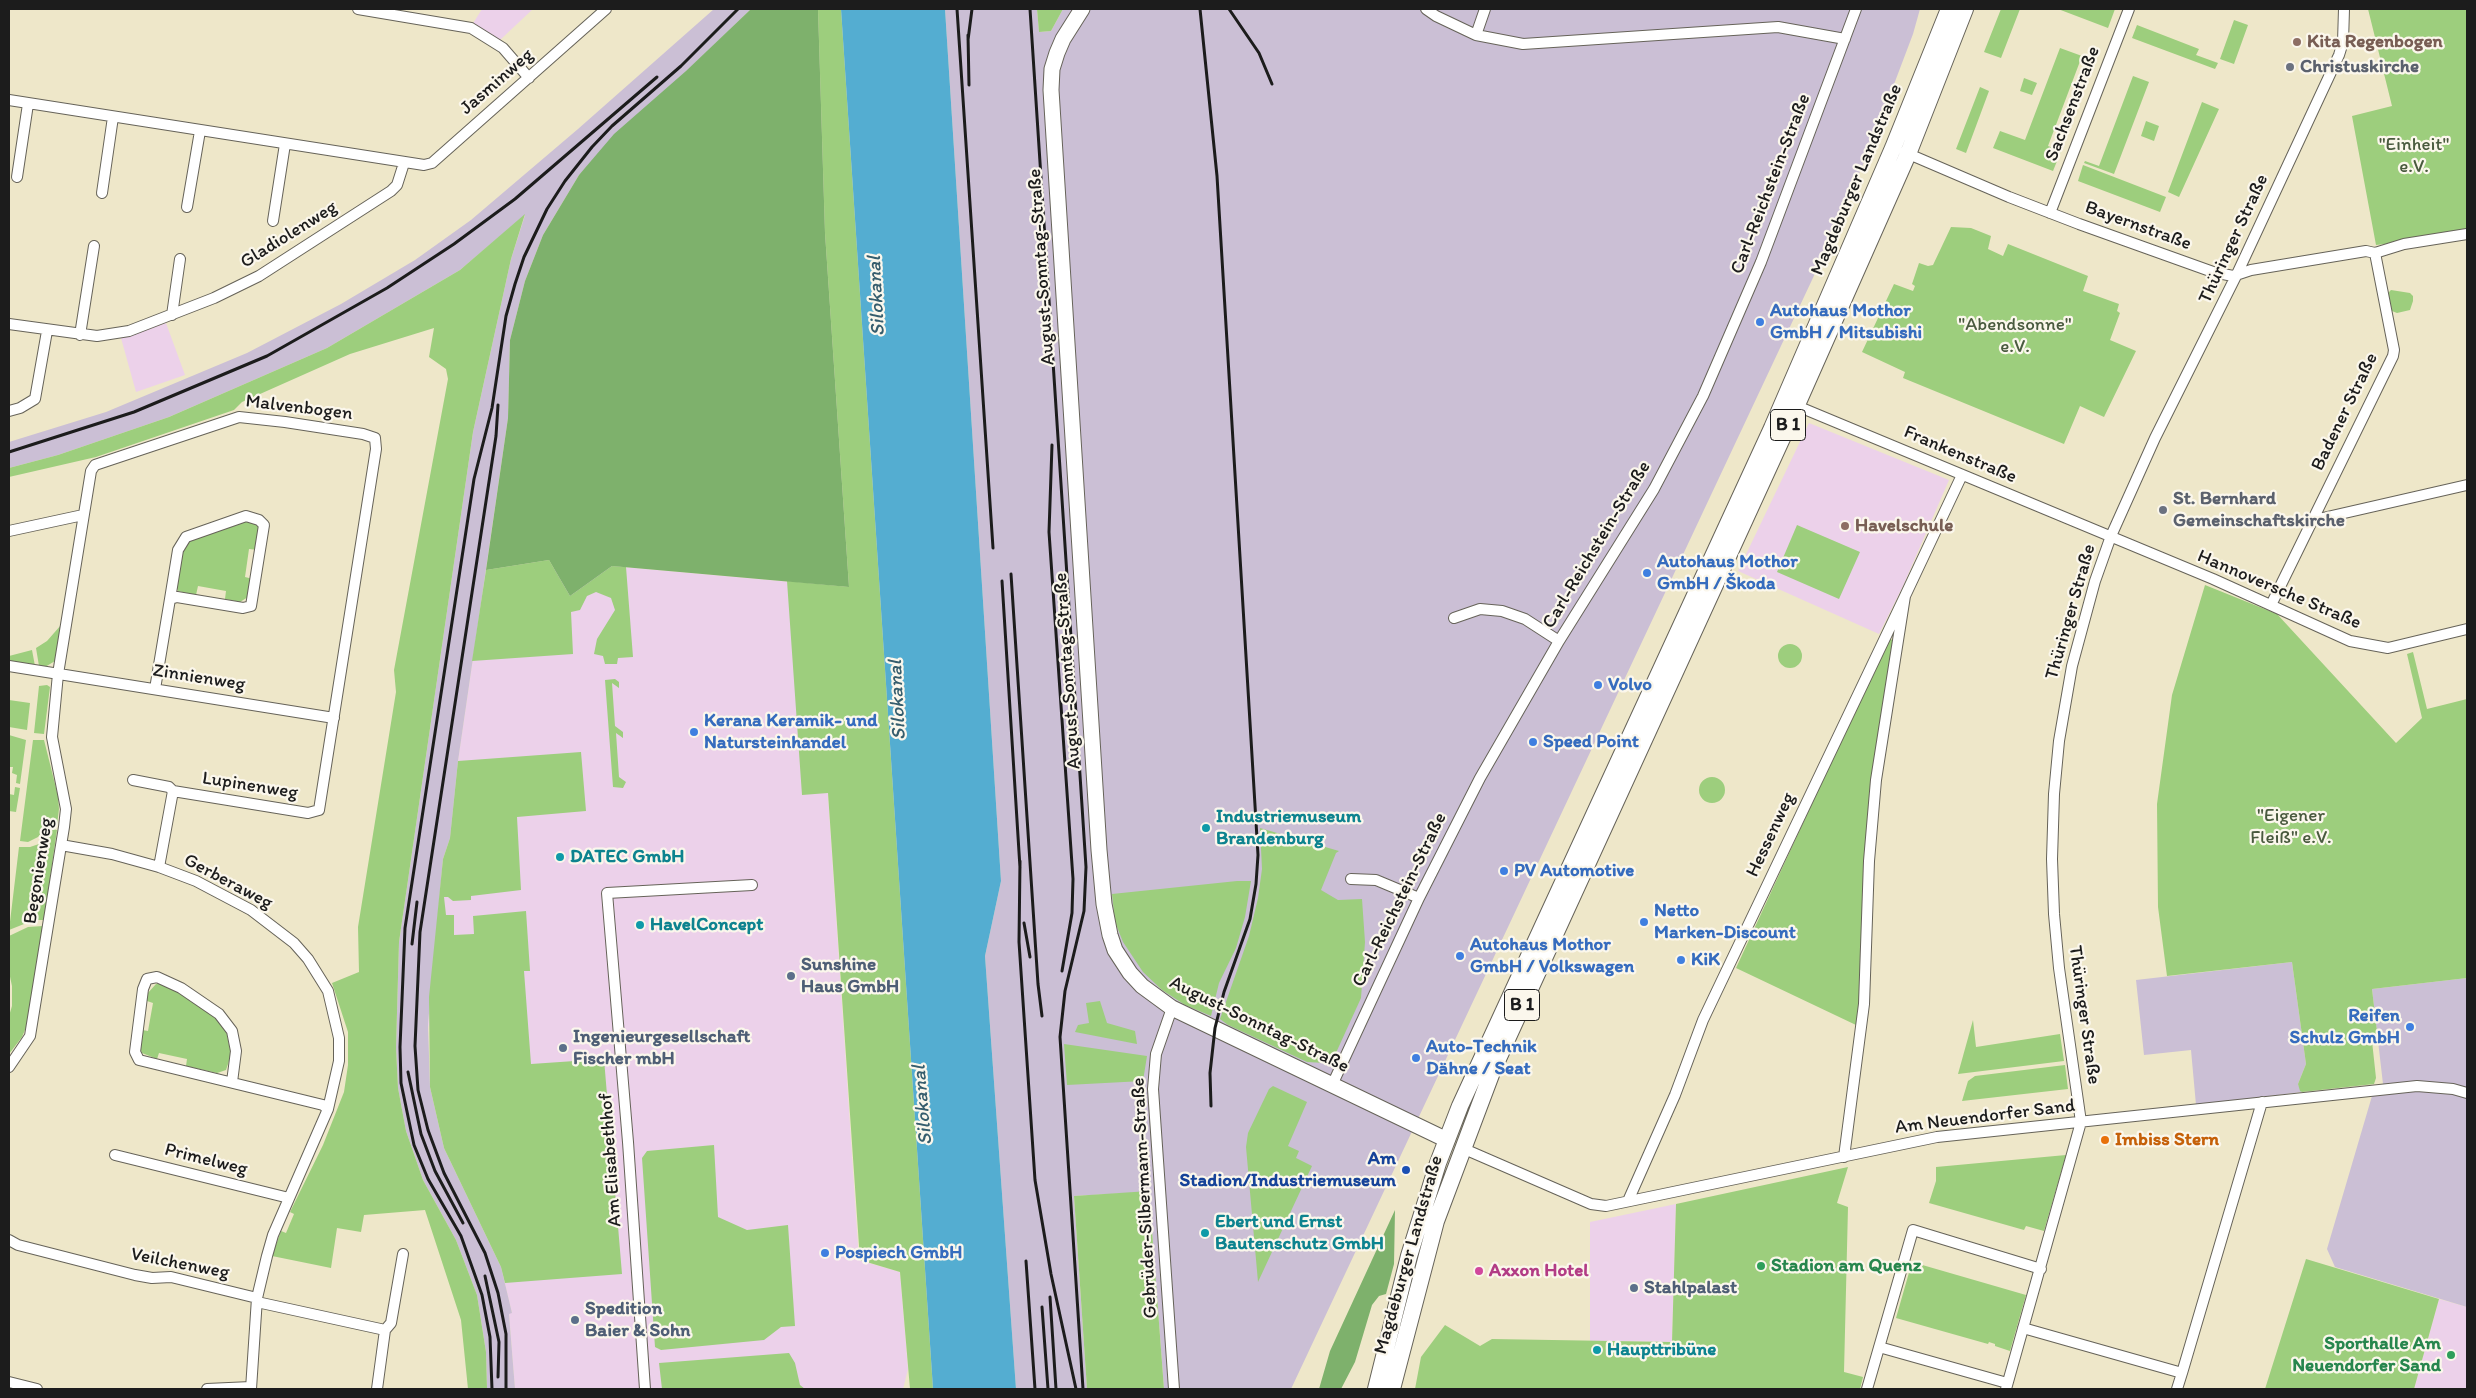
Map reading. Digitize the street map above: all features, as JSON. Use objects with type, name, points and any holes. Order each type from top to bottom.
[{"type":"main road","name":"Magdeburger Landstraße","points":[[1392,1389],[1436,1221],[1492,1072],[1797,406],[1900,151],[1949,9]]},
{"type":"main road","name":"Magdeburger Landstraße","points":[[1376,1389],[1409,1256],[1447,1140],[1498,1021],[1965,9]]},
{"type":"main road","points":[[1447,1140],[1462,1148]]},
{"type":"street","points":[[358,9],[471,28],[503,48],[529,78]]},
{"type":"street","name":"Jasminweg","points":[[9,100],[424,165],[432,163],[606,9]]},
{"type":"street","name":"August-Sonntag-Straße","points":[[1082,9],[1063,38],[1057,53],[1052,69],[1051,90],[1104,904],[1110,935],[1122,962],[1142,986],[1172,1008],[1333,1083],[1447,1140]]},
{"type":"street","points":[[1426,9],[1448,23],[1476,35],[1500,42],[1544,45],[1778,28],[1845,39]]},
{"type":"street","points":[[1476,35],[1486,9]]},
{"type":"street","name":"Carl-Reichstein-Straße","points":[[1333,1083],[1419,898],[1480,778],[1559,641],[1654,489],[1703,396],[1757,270],[1856,9]]},
{"type":"street","name":"Sachsenstraße","points":[[2050,213],[2130,9]]},
{"type":"street","name":"Thüringer Straße","points":[[1879,1347],[2007,1386],[2081,1122],[2059,968],[2054,914],[2054,803],[2059,741],[2072,666],[2095,581],[2111,536],[2155,438],[2237,274],[2339,55],[2343,42],[2344,9]]},
{"type":"street","points":[[17,177],[28,104]]},
{"type":"street","points":[[102,193],[113,117]]},
{"type":"street","points":[[187,207],[200,130]]},
{"type":"street","points":[[273,221],[285,144]]},
{"type":"street","name":"Bayernstraße","points":[[1900,151],[2050,213],[2213,272],[2233,276],[2366,251],[2375,253],[2404,244],[2467,234]]},
{"type":"street","name":"Gladiolenweg","points":[[9,324],[97,336],[129,331],[214,298],[259,276],[391,191],[397,185],[404,163]]},
{"type":"street","points":[[80,335],[94,246]]},
{"type":"street","name":"Badener Straße","points":[[2271,605],[2314,520],[2316,509],[2394,350],[2375,253]]},
{"type":"street","points":[[172,315],[180,259]]},
{"type":"street","points":[[9,411],[20,408],[35,399],[47,330]]},
{"type":"street","name":"Frankenstraße","points":[[1797,406],[2111,536]]},
{"type":"street","name":"Malvenbogen","points":[[58,674],[88,478],[95,465],[233,418],[258,418],[363,434],[376,438],[376,449],[334,718]]},
{"type":"street","name":"Hessenweg","points":[[1628,1202],[1675,1095],[1703,1020],[1962,475]]},
{"type":"street","points":[[2314,520],[2467,485]]},
{"type":"street","points":[[9,531],[83,515]]},
{"type":"street","points":[[155,689],[178,550],[186,537],[246,516],[259,520],[264,525],[251,606],[243,608],[177,597],[170,599]]},
{"type":"street","name":"Hannoversche Straße","points":[[2111,536],[2126,545],[2271,605],[2350,642],[2388,648],[2467,629]]},
{"type":"street","name":"Hessenweg","points":[[1844,1156],[1864,1004],[1869,861],[1876,780],[1905,596]]},
{"type":"street","points":[[1454,618],[1480,609],[1502,611],[1525,619],[1559,641]]},
{"type":"street","name":"Zinnienweg","points":[[9,666],[334,718]]},
{"type":"street","name":"Begonienweg","points":[[9,1067],[30,1036],[66,809],[52,737],[58,674]]},
{"type":"street","name":"Lupinenweg","points":[[133,780],[169,787],[172,791],[308,813],[319,810],[334,718]]},
{"type":"street","name":"Lupinenweg","points":[[159,867],[172,791]]},
{"type":"street","name":"Gerberaweg","points":[[61,845],[112,854],[159,867],[196,881],[251,910],[294,942],[308,959],[328,991],[339,1038],[339,1061],[328,1109],[273,1235],[257,1300]]},
{"type":"street","points":[[1351,879],[1376,880],[1419,898]]},
{"type":"street","name":"Am Elisabethhof","points":[[645,1389],[628,1142],[607,893],[752,885]]},
{"type":"street","points":[[232,1082],[236,1051],[232,1031],[219,1014],[181,988],[157,977],[147,978],[142,989],[135,1052],[139,1060],[322,1105],[328,1109]]},
{"type":"street","name":"Gebrüder-Silbermann-Straße","points":[[1172,1008],[1156,1054],[1153,1089],[1174,1389]]},
{"type":"street","name":"Am Neuendorfer Sand","points":[[1462,1148],[1591,1204],[1606,1206],[1937,1137],[2416,1086],[2453,1089],[2467,1093]]},
{"type":"street","points":[[2177,1389],[2262,1102]]},
{"type":"street","name":"Primelweg","points":[[115,1155],[290,1198]]},
{"type":"street","points":[[1866,1389],[1913,1230],[2041,1268]]},
{"type":"street","name":"Veilchenweg","points":[[9,1240],[18,1245],[135,1274],[152,1278],[171,1277],[257,1300],[386,1330]]},
{"type":"street","points":[[377,1389],[386,1330],[391,1323],[402,1254]]},
{"type":"street","points":[[207,1389],[251,1388],[257,1300]]},
{"type":"street","points":[[2023,1328],[2182,1373]]},
{"type":"street","points":[[9,1382],[37,1389]]},
{"type":"shaded area","points":[[482,9],[533,9],[500,40],[472,25]]},
{"type":"shaded area","points":[[714,9],[751,9],[579,175],[543,235],[525,281],[510,340],[508,418],[458,761],[450,838],[443,859],[428,1024],[430,1087],[444,1148],[501,1267],[512,1313],[509,1314],[515,1389],[487,1389],[486,1352],[477,1295],[456,1240],[423,1180],[406,1131],[398,1088],[396,1048],[399,942],[473,432],[511,259],[525,215],[460,270],[327,348],[169,417],[58,455],[9,468],[9,442],[106,412],[247,353],[341,304],[415,260],[471,220]]},
{"type":"shaded area","points":[[945,9],[1037,9],[1039,32],[1051,31],[1063,9],[1920,9],[1913,34],[1868,153],[1827,248],[1291,1389],[1164,1389],[1149,1192],[1074,1196],[1087,1389],[1016,1389],[985,956],[1001,881]]},
{"type":"shaded area","points":[[166,323],[185,375],[136,392],[121,338]]},
{"type":"shaded area","name":"Havelschule","points":[[1809,423],[1949,480],[1903,586],[1879,634],[1738,571]]},
{"type":"shaded area","points":[[612,566],[814,584],[859,1260],[900,1272],[908,1369],[903,1389],[515,1389],[509,1313],[512,1313],[501,1267],[428,1024],[458,761],[486,570]]},
{"type":"shaded area","points":[[2292,962],[2306,1064],[2298,1084],[2302,1092],[2196,1105],[2191,1050],[2144,1055],[2136,980]]},
{"type":"shaded area","points":[[2467,978],[2467,1088],[2437,1082],[2383,1084],[2372,989]]},
{"type":"shaded area","points":[[2398,1092],[2453,1094],[2467,1098],[2467,1307],[2335,1267],[2327,1249],[2372,1096]]},
{"type":"shaded area","name":"Stahlpalast","points":[[1676,1204],[1672,1342],[1590,1341],[1590,1222]]},
{"type":"shaded area","name":"Sporthalle Am Neuendorfer Sand","points":[[2439,1299],[2467,1307],[2467,1389],[2414,1389]]},
{"type":"green space","points":[[751,9],[818,9],[825,233],[849,587],[612,566],[570,596],[549,560],[486,570],[508,418],[510,340],[525,281],[543,235],[579,175],[614,134],[686,71]]},
{"type":"green space","points":[[818,9],[841,9],[933,1389],[910,1389],[900,1272],[860,1260],[828,793],[802,795],[787,581],[849,587],[825,233]]},
{"type":"green space","points":[[1037,9],[1063,9],[1051,31],[1039,32]]},
{"type":"green space","points":[[2001,9],[2020,9],[2001,58],[1984,52]]},
{"type":"green space","points":[[2058,9],[2115,9],[2108,28]]},
{"type":"green space","name":"\"Einheit\" e.V.","points":[[2368,9],[2467,9],[2467,235],[2376,245],[2352,116],[2392,106]]},
{"type":"green space","points":[[2234,20],[2248,25],[2234,64],[2220,59]]},
{"type":"green space","points":[[2137,25],[2199,49],[2196,55],[2218,63],[2215,69],[2132,38]]},
{"type":"green space","points":[[2060,48],[2082,56],[2048,146],[2061,151],[2053,171],[1993,148],[2000,131],[2025,140]]},
{"type":"green space","points":[[2133,76],[2149,82],[2114,174],[2084,163],[2085,161],[2099,166]]},
{"type":"green space","points":[[2024,78],[2037,83],[2032,95],[2020,91]]},
{"type":"green space","points":[[1980,87],[1989,91],[1966,153],[1956,149]]},
{"type":"green space","points":[[2202,102],[2219,109],[2179,197],[2168,192]]},
{"type":"green space","points":[[2146,121],[2159,126],[2154,141],[2141,136]]},
{"type":"green space","points":[[2083,165],[2166,197],[2160,212],[2078,181]]},
{"type":"green space","points":[[525,214],[511,259],[473,432],[399,942],[396,1048],[398,1088],[406,1131],[423,1180],[456,1240],[477,1295],[486,1352],[487,1389],[468,1389],[461,1320],[425,1210],[364,1215],[361,1232],[337,1228],[331,1268],[272,1256],[281,1231],[286,1233],[294,1214],[290,1212],[323,1145],[344,1092],[348,1065],[348,1032],[332,983],[359,972],[358,927],[396,692],[394,670],[448,379],[446,369],[429,357],[434,328],[350,354],[242,402],[234,410],[96,457],[9,477],[9,468],[58,455],[169,417],[327,348],[460,270]]},
{"type":"green space","name":"\"Abendsonne\" e.V.","points":[[1951,227],[1971,228],[1991,236],[1988,249],[2003,256],[2008,244],[2088,276],[2083,291],[2119,304],[2117,311],[2120,313],[2110,340],[2136,351],[2104,417],[2080,406],[2064,444],[1903,378],[1905,372],[1862,352],[1894,284],[1913,291],[1915,286],[1912,284],[1919,263],[1928,266],[1933,265]]},
{"type":"green space","points":[[2391,290],[2410,293],[2413,296],[2410,310],[2397,313],[2392,311],[2388,293]]},
{"type":"green space","points":[[245,520],[253,521],[260,529],[258,550],[249,549],[245,577],[253,579],[248,597],[240,602],[225,599],[226,591],[198,586],[196,595],[178,591],[176,585],[181,552],[188,542]]},
{"type":"green space","points":[[1797,525],[1860,552],[1839,599],[1777,572]]},
{"type":"green space","points":[[549,560],[570,596],[612,566],[626,567],[633,657],[618,658],[617,664],[605,664],[603,656],[594,654],[597,639],[615,610],[611,598],[596,592],[587,596],[580,610],[571,612],[573,654],[472,661],[486,570]]},
{"type":"green space","name":"\"Eigener Fleiß\" e.V.","points":[[2205,585],[2277,614],[2396,743],[2422,718],[2407,654],[2413,652],[2427,709],[2467,699],[2467,978],[2372,989],[2378,1040],[2372,1041],[2376,1078],[2374,1084],[2300,1091],[2298,1084],[2306,1064],[2292,962],[2167,976],[2158,907],[2157,804],[2172,695]]},
{"type":"green space","points":[[61,625],[55,661],[45,667],[39,666],[36,648],[47,641]]},
{"type":"green space","points":[[1888,639],[1895,640],[1885,702],[1861,1004],[1856,1025],[1736,968]]},
{"type":"green space","points":[[1790,644],[1795,645],[1801,651],[1801,661],[1795,667],[1790,668],[1785,667],[1779,661],[1778,656],[1779,651],[1785,645]]},
{"type":"green space","points":[[32,650],[35,666],[9,662],[9,656]]},
{"type":"green space","points":[[615,679],[619,682],[619,688],[612,683],[615,726],[623,732],[623,738],[616,733],[619,777],[626,782],[623,788],[613,787],[605,680]]},
{"type":"green space","points":[[47,685],[50,687],[44,734],[34,733],[39,686]]},
{"type":"green space","points":[[9,700],[30,703],[27,730],[9,727]]},
{"type":"green space","points":[[9,735],[26,740],[20,784],[16,783],[17,775],[12,773],[13,767],[9,767]]},
{"type":"green space","points":[[33,740],[44,740],[58,796],[59,809],[57,825],[49,825],[38,837],[28,842],[20,841]]},
{"type":"green space","points":[[581,752],[586,811],[517,817],[521,890],[471,896],[471,900],[453,901],[448,897],[444,897],[446,915],[454,915],[454,935],[474,934],[473,916],[526,911],[530,971],[524,971],[531,1064],[604,1059],[622,1274],[505,1283],[501,1267],[444,1148],[430,1087],[429,997],[443,859],[450,838],[458,761]]},
{"type":"green space","points":[[1712,777],[1721,781],[1725,790],[1721,799],[1712,803],[1703,799],[1699,790],[1703,781]]},
{"type":"green space","points":[[15,787],[20,788],[16,812],[9,811],[9,794],[14,795]]},
{"type":"green space","points":[[1260,828],[1339,851],[1336,853],[1321,890],[1338,900],[1362,899],[1365,942],[1361,998],[1335,1055],[1325,1063],[1307,1062],[1228,1025],[1220,1019],[1249,936],[1258,898],[1262,869]]},
{"type":"green space","points":[[52,829],[57,830],[44,920],[34,920],[9,930],[19,847],[30,847],[39,844]]},
{"type":"green space","points":[[1251,881],[1245,917],[1236,948],[1219,983],[1211,1016],[1185,1005],[1162,990],[1143,972],[1123,942],[1115,922],[1112,894]]},
{"type":"green space","points":[[43,926],[27,1025],[22,1037],[9,1054],[9,1016],[12,1006],[12,986],[9,972],[9,936],[28,927]]},
{"type":"green space","points":[[156,984],[163,984],[185,995],[212,1014],[226,1030],[231,1055],[226,1070],[217,1073],[186,1066],[187,1059],[159,1053],[157,1059],[142,1053],[140,1048],[142,1030],[148,1031],[153,1003],[147,1001],[147,994]]},
{"type":"green space","points":[[1100,1001],[1107,1023],[1135,1031],[1137,1044],[1075,1032],[1078,1025],[1089,1023],[1086,1003]]},
{"type":"green space","points":[[1973,1020],[1976,1047],[2060,1034],[2064,1061],[1958,1074]]},
{"type":"green space","points":[[1064,1044],[1147,1056],[1143,1081],[1067,1085]]},
{"type":"green space","points":[[2065,1065],[2068,1089],[1962,1101],[1968,1081],[1975,1076]]},
{"type":"green space","points":[[1273,1086],[1307,1102],[1288,1146],[1299,1151],[1296,1158],[1312,1166],[1258,1282],[1246,1147],[1248,1133],[1269,1089]]},
{"type":"green space","points":[[714,1145],[718,1217],[747,1230],[788,1225],[795,1326],[781,1327],[764,1340],[661,1350],[655,1347],[642,1158],[647,1151]]},
{"type":"green space","points":[[2066,1155],[2044,1231],[2026,1226],[2024,1230],[1929,1203],[1936,1181],[1936,1167]]},
{"type":"green space","name":"Stadion am Quenz","points":[[1848,1167],[1837,1203],[1848,1207],[1844,1372],[1863,1377],[1860,1389],[1415,1389],[1421,1357],[1445,1325],[1480,1346],[1492,1339],[1672,1342],[1676,1204]]},
{"type":"green space","points":[[1149,1191],[1164,1389],[1087,1389],[1074,1196]]},
{"type":"green space","points":[[1395,1210],[1394,1264],[1386,1294],[1379,1296],[1372,1305],[1355,1362],[1341,1389],[1319,1389],[1330,1351]]},
{"type":"green space","points":[[2306,1259],[2439,1299],[2414,1389],[2265,1389]]},
{"type":"green space","points":[[1912,1262],[2026,1295],[2010,1351],[1989,1342],[1988,1344],[1896,1318]]},
{"type":"green space","points":[[789,1353],[795,1363],[800,1385],[805,1389],[662,1389],[659,1363]]},
{"type":"water","name":"Silokanal","points":[[841,9],[945,9],[1001,881],[985,956],[1016,1389],[933,1389]]},
{"type":"railway","points":[[492,1389],[490,1337],[482,1295],[461,1236],[428,1179],[414,1145],[401,1083],[400,1047],[405,928],[474,479],[492,408],[506,316],[524,257],[547,209],[565,181],[592,147],[612,126],[681,66],[738,9]]},
{"type":"railway","points":[[957,9],[993,548]]},
{"type":"railway","points":[[968,40],[972,9]]},
{"type":"railway","points":[[1030,9],[1086,867],[1084,911],[1065,991],[1060,1037],[1083,1389]]},
{"type":"railway","points":[[1200,9],[1217,176],[1258,855],[1256,884],[1250,919],[1224,992],[1215,1028],[1210,1073],[1211,1106]]},
{"type":"railway","points":[[1229,9],[1259,53],[1272,84]]},
{"type":"railway","points":[[968,35],[969,85]]},
{"type":"railway","points":[[9,452],[134,412],[267,356],[387,288],[454,244],[515,199],[657,77]]},
{"type":"railway","points":[[498,405],[496,436],[420,932],[415,1046],[418,1090],[428,1130],[444,1173],[485,1253],[498,1293],[506,1334],[506,1389]]},
{"type":"railway","points":[[1052,445],[1049,532],[1073,879],[1072,913],[1062,971]]},
{"type":"railway","points":[[1011,574],[1038,984],[1042,1016]]},
{"type":"railway","points":[[1002,581],[1020,868]]},
{"type":"railway","points":[[1020,861],[1019,942],[1035,1180],[1051,1274],[1076,1389]]},
{"type":"railway","points":[[412,944],[417,902]]},
{"type":"railway","points":[[1024,923],[1030,957]]},
{"type":"railway","points":[[408,1072],[421,1134],[435,1171],[463,1223]]},
{"type":"railway","points":[[1026,1261],[1035,1389]]},
{"type":"railway","points":[[485,1276],[499,1342],[498,1377]]},
{"type":"railway","points":[[1050,1297],[1056,1389]]},
{"type":"railway","points":[[1042,1307],[1048,1389]]},
{"type":"place","name":"Kita Regenbogen","points":[[2297,42]]},
{"type":"place","name":"Christuskirche","points":[[2290,67]]},
{"type":"place","name":"Autohaus Mothor GmbH / Mitsubishi","points":[[1760,322]]},
{"type":"place","name":"St. Bernhard Gemeinschaftskirche","points":[[2163,510]]},
{"type":"place","name":"Havelschule","points":[[1845,526]]},
{"type":"place","name":"Autohaus Mothor GmbH / Škoda","points":[[1647,573]]},
{"type":"place","name":"Volvo","points":[[1598,685]]},
{"type":"place","name":"Kerana Keramik- und Natursteinhandel","points":[[694,732]]},
{"type":"place","name":"Speed Point","points":[[1533,742]]},
{"type":"place","name":"Industriemuseum Brandenburg","points":[[1206,828]]},
{"type":"place","name":"DATEC GmbH","points":[[560,857]]},
{"type":"place","name":"PV Automotive","points":[[1504,871]]},
{"type":"place","name":"Netto Marken-Discount","points":[[1644,922]]},
{"type":"place","name":"HavelConcept","points":[[640,925]]},
{"type":"place","name":"Autohaus Mothor GmbH / Volkswagen","points":[[1460,956]]},
{"type":"place","name":"KiK","points":[[1681,960]]},
{"type":"place","name":"Sunshine Haus GmbH","points":[[791,976]]},
{"type":"place","name":"Reifen Schulz GmbH","points":[[2410,1027]]},
{"type":"place","name":"Ingenieurgesellschaft Fischer mbH","points":[[563,1048]]},
{"type":"place","name":"Auto-Technik Dähne / Seat","points":[[1416,1058]]},
{"type":"place","name":"Imbiss Stern","points":[[2105,1140]]},
{"type":"place","name":"Am Stadion/Industriemuseum","points":[[1406,1170]]},
{"type":"place","name":"Ebert und Ernst Bautenschutz GmbH","points":[[1205,1233]]},
{"type":"place","name":"Pospiech GmbH","points":[[825,1253]]},
{"type":"place","name":"Stadion am Quenz","points":[[1761,1266]]},
{"type":"place","name":"Axxon Hotel","points":[[1479,1271]]},
{"type":"place","name":"Stahlpalast","points":[[1634,1288]]},
{"type":"place","name":"Spedition Baier & Sohn","points":[[575,1320]]},
{"type":"place","name":"Haupttribüne","points":[[1597,1350]]},
{"type":"place","name":"Sporthalle Am Neuendorfer Sand","points":[[2451,1355]]}]
